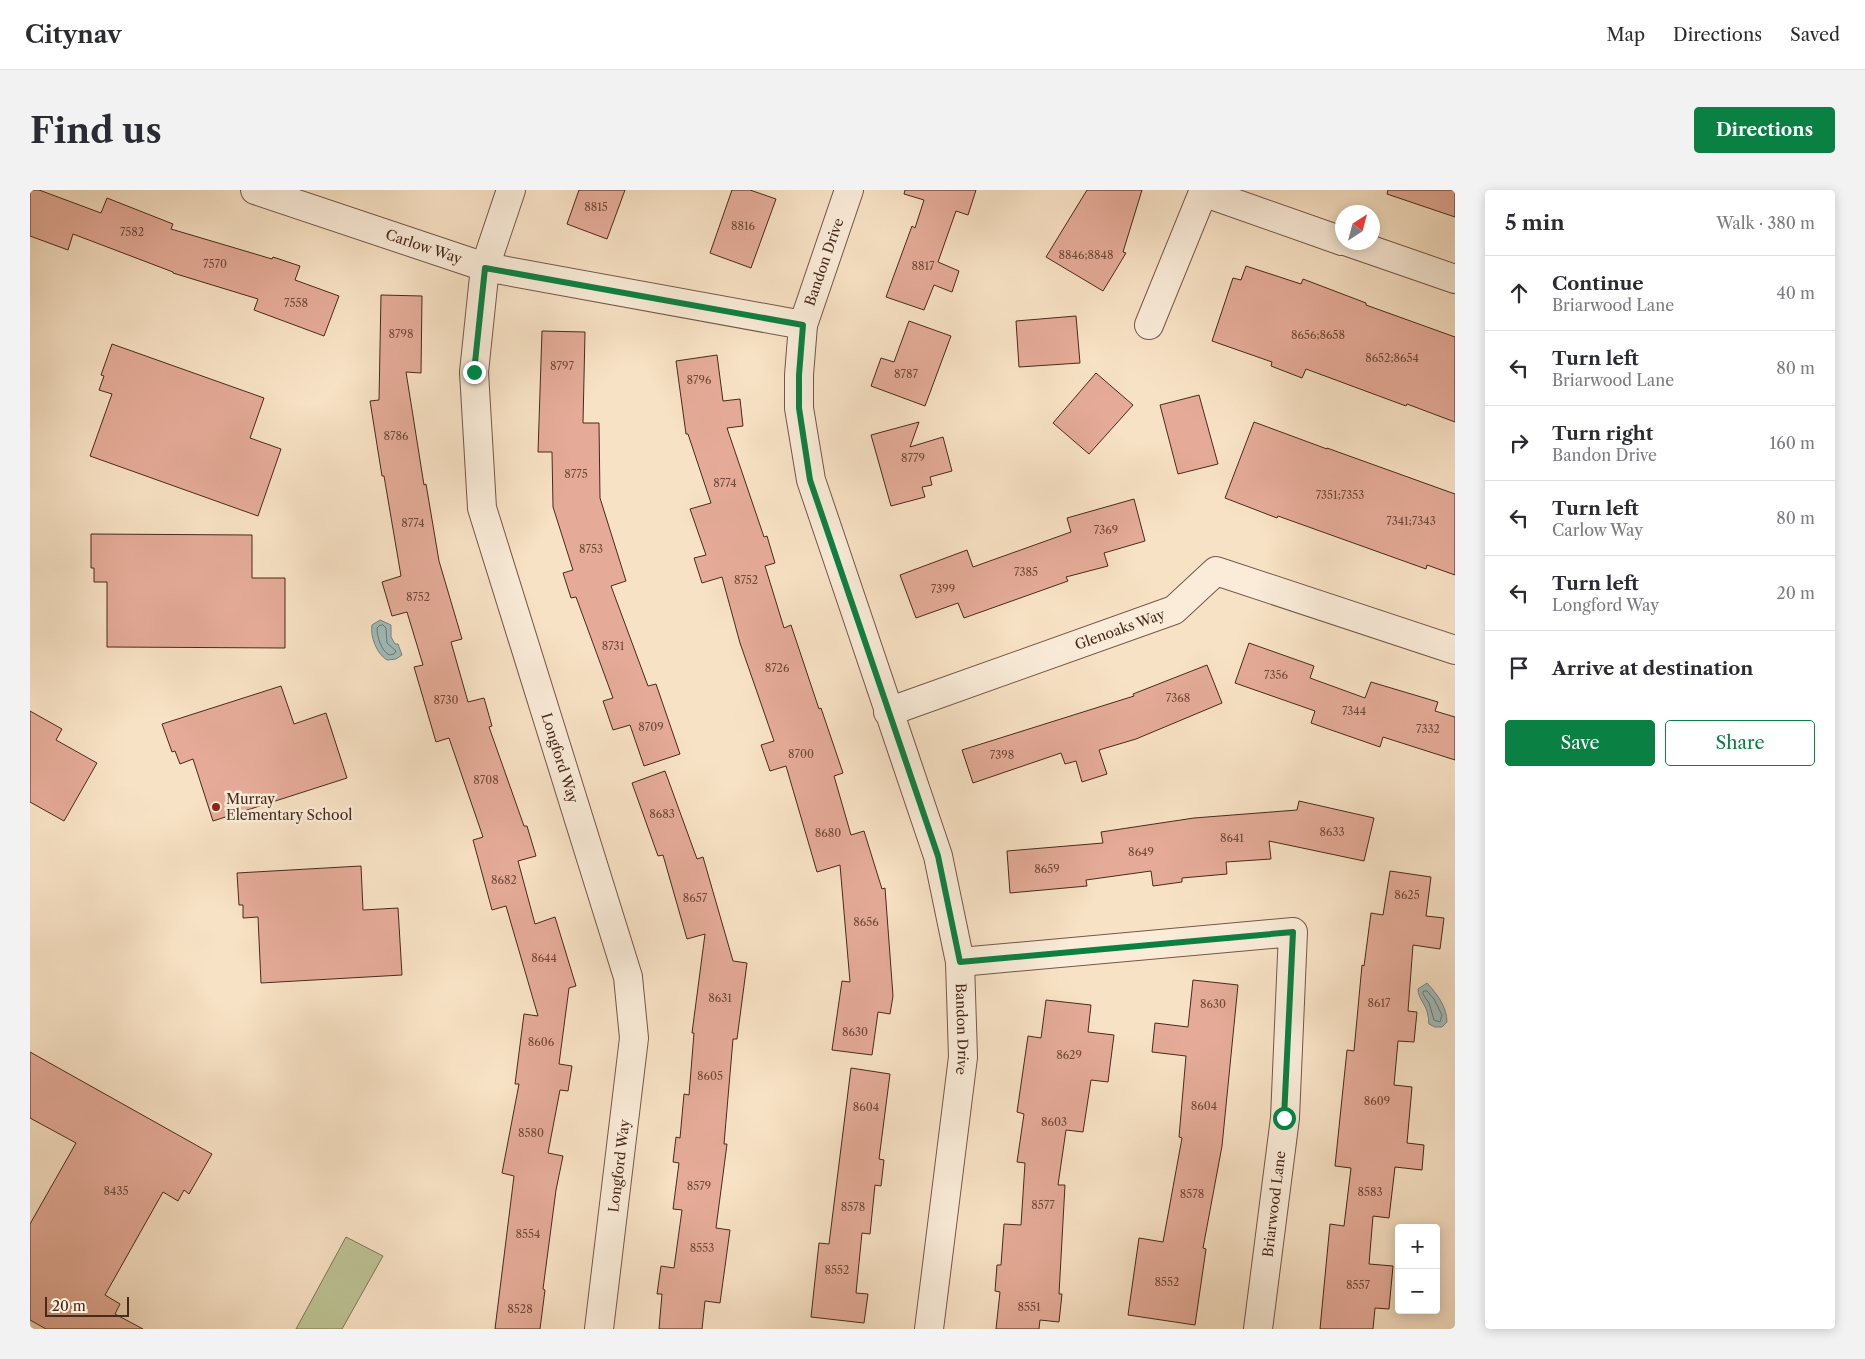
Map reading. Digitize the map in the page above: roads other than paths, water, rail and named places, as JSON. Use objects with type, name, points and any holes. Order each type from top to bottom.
[{"type":"street","name":"Carlow Way","points":[[255,190],[485,268],[803,325]]},
{"type":"street","name":"Longford Way","points":[[511,190],[485,268],[474,372],[482,508],[628,977],[634,1038],[599,1329]]},
{"type":"street","name":"Bandon Drive","points":[[849,190],[803,325],[799,375],[799,408],[810,480],[938,856],[960,962],[963,1057],[929,1329]]},
{"type":"street","points":[[1149,325],[1203,191],[1335,238]]},
{"type":"street","points":[[1371,250],[1455,279]]},
{"type":"street","name":"Glenoaks Way","points":[[888,712],[1174,610],[1216,571],[1455,650]]},
{"type":"street","name":"Briarwood Lane","points":[[960,962],[1293,932],[1284,1118],[1258,1329]]},
{"type":"water","points":[[380,620],[391,625],[391,637],[395,644],[398,644],[402,655],[396,659],[387,660],[380,654],[375,645],[372,625]]},
{"type":"water","points":[[1427,983],[1438,996],[1447,1016],[1447,1022],[1442,1027],[1435,1027],[1429,1024],[1426,1009],[1419,996],[1418,989]]},
{"type":"place","name":"Murray Elementary School","points":[[216,807]]}]
